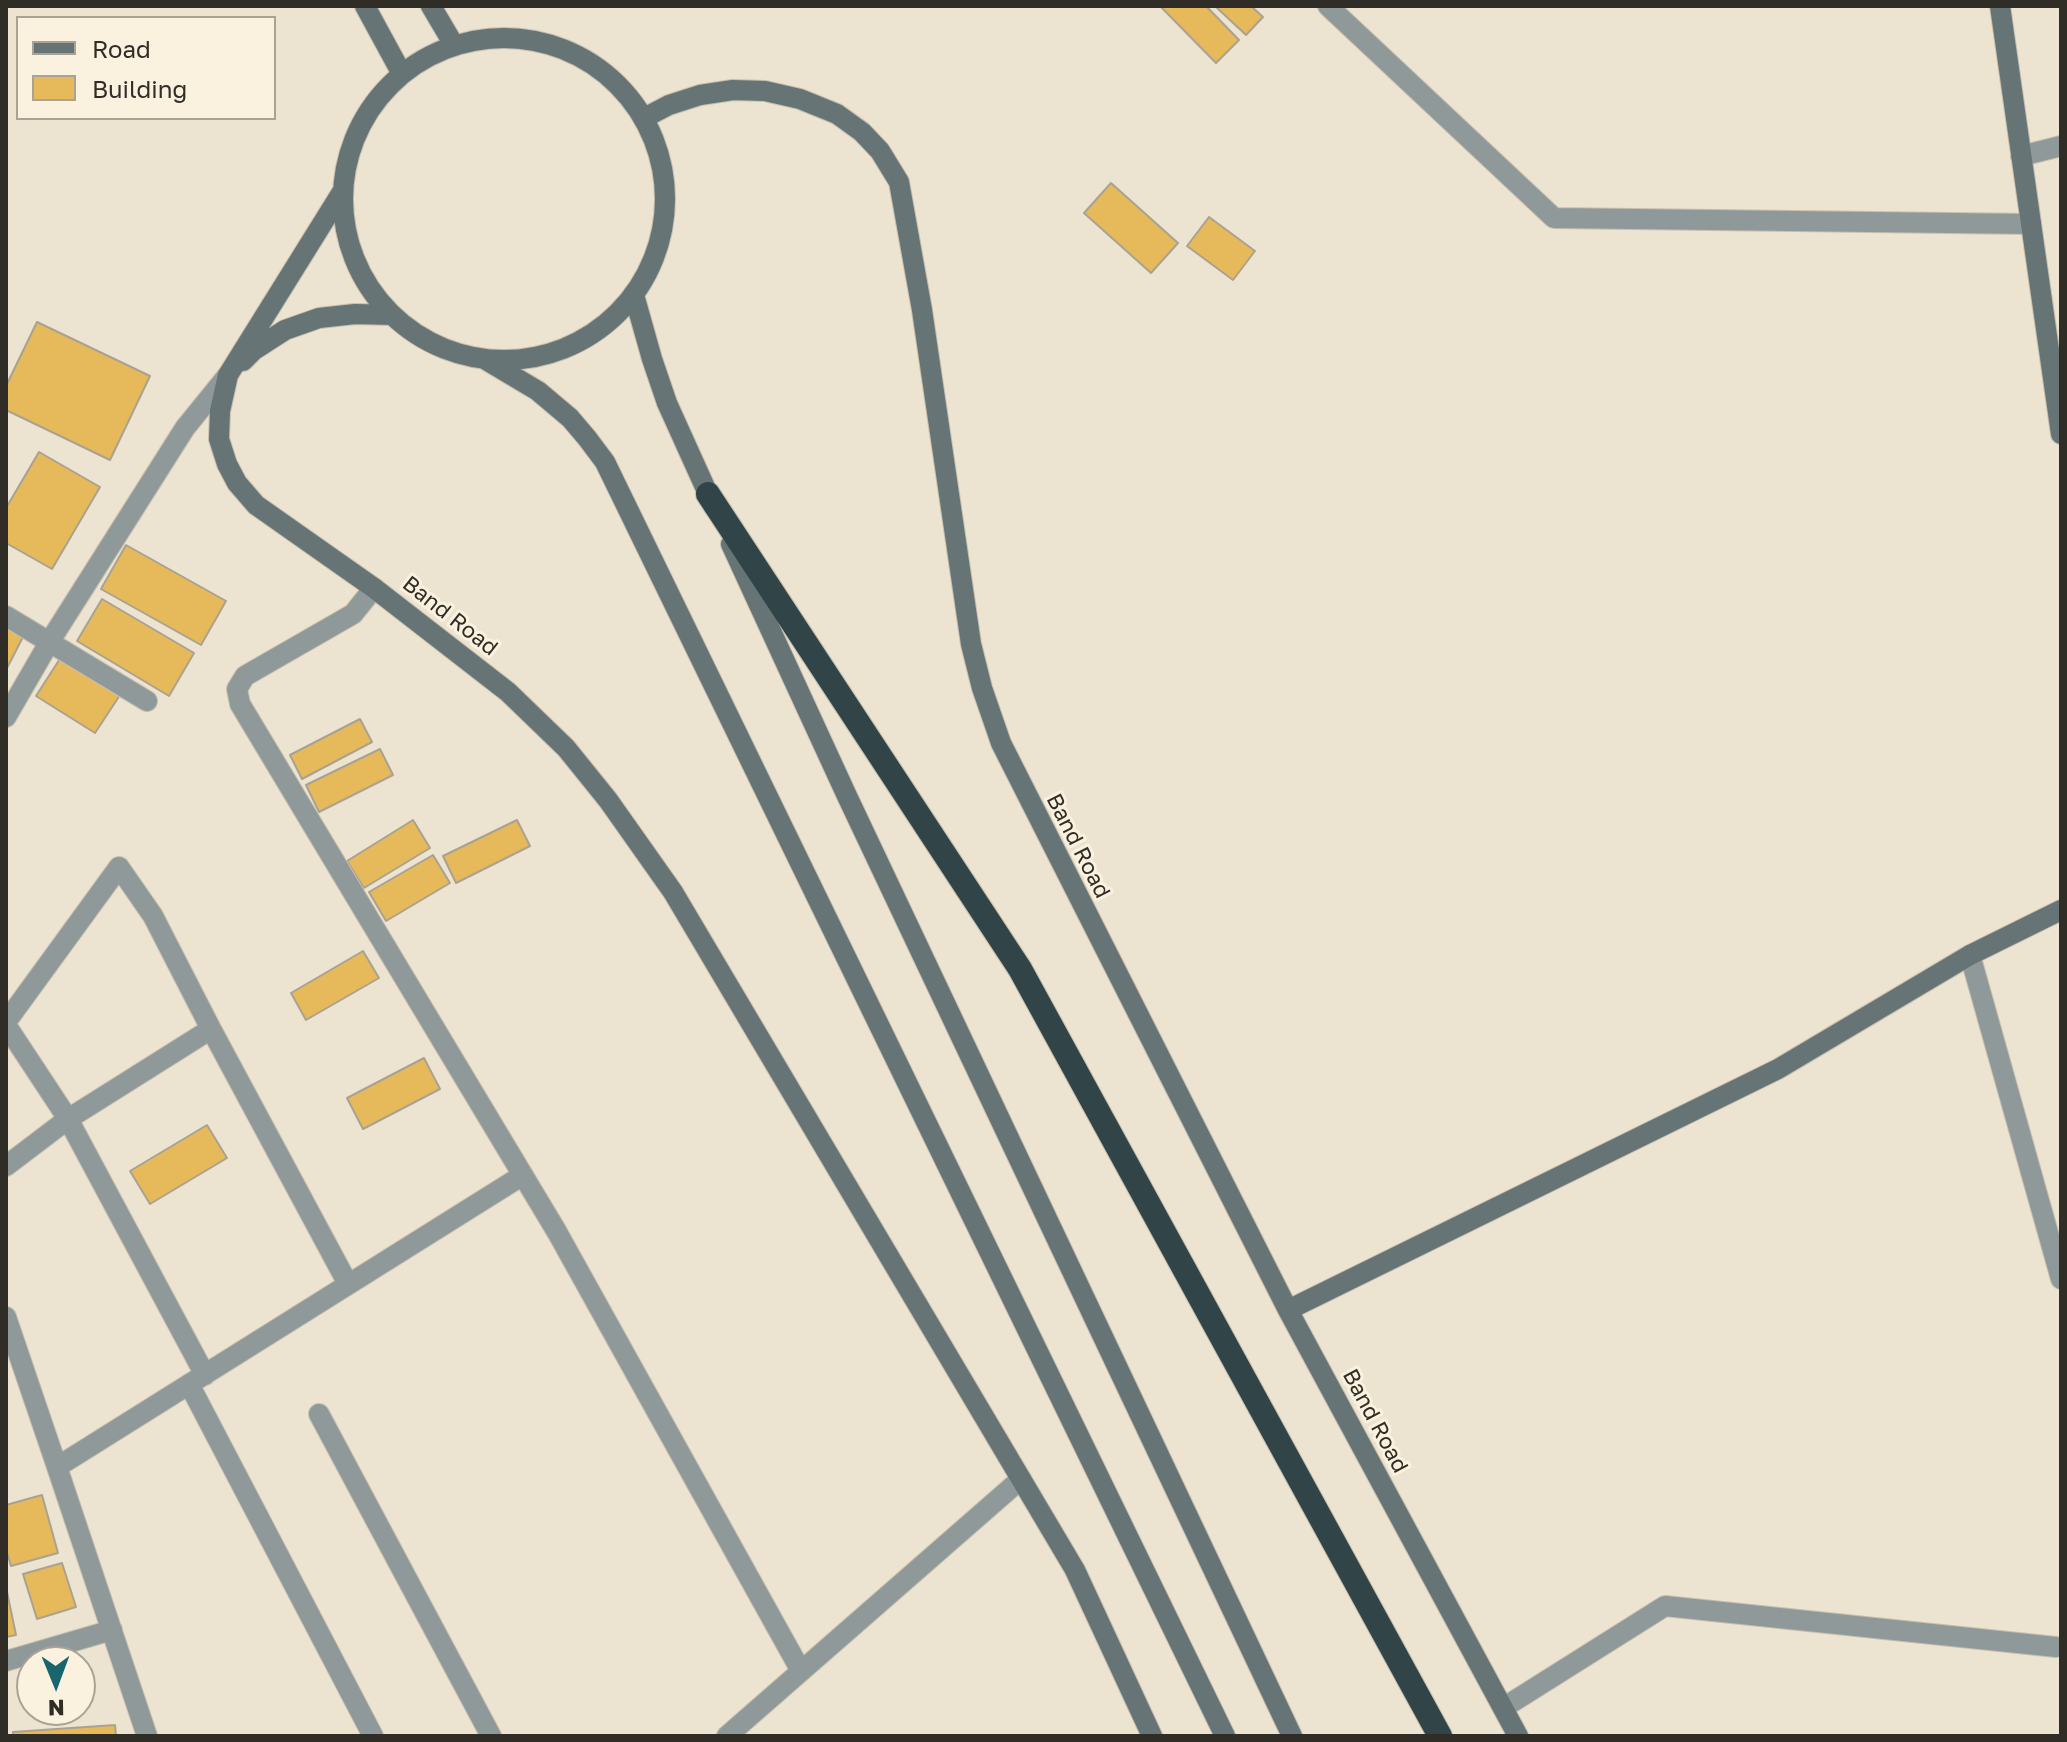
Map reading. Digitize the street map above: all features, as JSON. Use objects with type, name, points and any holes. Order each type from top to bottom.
[{"type":"highway","points":[[708,494],[1020,969],[1440,1736]]},
{"type":"main road","points":[[365,6],[402,74]]},
{"type":"main road","points":[[431,6],[454,45]]},
{"type":"main road","points":[[2000,6],[2061,434]]},
{"type":"main road","points":[[497,38],[541,41],[582,57],[617,84],[644,118],[660,152],[666,189],[664,226],[653,262],[634,295],[605,325],[569,347],[529,358],[486,360],[436,345],[413,332],[392,315],[370,289],[354,259],[345,226],[342,192],[351,147],[371,107],[402,74],[436,52],[454,45],[497,38]]},
{"type":"main road","name":"Band Road","points":[[644,118],[669,105],[700,95],[733,90],[765,91],[800,99],[837,114],[862,132],[880,151],[899,182],[922,310],[971,644],[991,718],[1020,784],[1288,1310],[1518,1736]]},
{"type":"main road","points":[[228,375],[342,192]]},
{"type":"main road","points":[[634,295],[667,403],[708,494],[847,796],[1292,1736]]},
{"type":"main road","points":[[228,375],[254,350],[285,330],[319,318],[355,314],[392,315]]},
{"type":"main road","points":[[486,360],[549,400],[570,418],[605,462],[1225,1736]]},
{"type":"main road","name":"Band Road","points":[[228,375],[220,411],[219,439],[237,483],[256,505],[374,588],[508,692],[566,748],[608,800],[673,892],[1075,1570],[1152,1736]]},
{"type":"main road","points":[[1288,1310],[1778,1069],[1970,955],[2061,910]]},
{"type":"street","points":[[1328,6],[1554,218],[2031,224]]},
{"type":"street","points":[[2021,156],[2061,146]]},
{"type":"street","points":[[6,717],[50,641],[185,428],[228,375]]},
{"type":"street","points":[[374,588],[353,614],[245,676],[237,689],[240,704],[557,1232],[801,1671]]},
{"type":"street","points":[[6,616],[147,701]]},
{"type":"street","points":[[348,1284],[153,916],[119,867],[6,1024],[68,1119],[373,1736]]},
{"type":"street","points":[[1970,955],[2061,1279]]},
{"type":"street","points":[[6,1166],[68,1119],[211,1029]]},
{"type":"street","points":[[57,1467],[523,1175]]},
{"type":"street","points":[[6,1317],[147,1736]]},
{"type":"street","points":[[319,1414],[491,1736]]},
{"type":"street","points":[[727,1736],[1021,1479]]},
{"type":"street","points":[[1503,1708],[1665,1606],[2056,1647]]},
{"type":"street","points":[[6,1661],[112,1630]]},
{"type":"building","points":[[1160,6],[1206,6],[1239,40],[1216,63]]},
{"type":"building","points":[[1215,6],[1251,6],[1263,17],[1246,35]]},
{"type":"building","points":[[1111,183],[1178,243],[1151,273],[1084,213]]},
{"type":"building","points":[[1209,217],[1255,251],[1233,280],[1187,246]]},
{"type":"building","points":[[37,322],[150,376],[110,460],[6,410],[6,386]]},
{"type":"building","points":[[39,452],[100,487],[52,569],[6,543],[6,508]]},
{"type":"building","points":[[126,545],[226,601],[201,645],[101,589]]},
{"type":"building","points":[[102,599],[194,653],[169,696],[77,641]]},
{"type":"building","points":[[6,623],[25,633],[6,670]]},
{"type":"building","points":[[63,654],[122,692],[95,733],[36,696]]},
{"type":"building","points":[[360,719],[372,742],[302,779],[290,755]]},
{"type":"building","points":[[380,749],[393,775],[319,812],[306,785]]},
{"type":"building","points":[[413,820],[430,848],[364,888],[347,861]]},
{"type":"building","points":[[517,820],[530,846],[456,883],[443,856]]},
{"type":"building","points":[[433,855],[450,883],[386,921],[369,892]]},
{"type":"building","points":[[363,951],[379,978],[306,1020],[291,993]]},
{"type":"building","points":[[424,1058],[440,1089],[363,1129],[347,1098]]},
{"type":"building","points":[[207,1125],[227,1158],[150,1204],[130,1171]]},
{"type":"building","points":[[42,1495],[58,1553],[11,1566],[6,1549],[6,1505]]},
{"type":"building","points":[[62,1563],[76,1607],[37,1619],[23,1574]]},
{"type":"building","points":[[6,1587],[16,1635],[6,1637]]},
{"type":"building","points":[[115,1725],[116,1736],[13,1736],[13,1732]]}]
